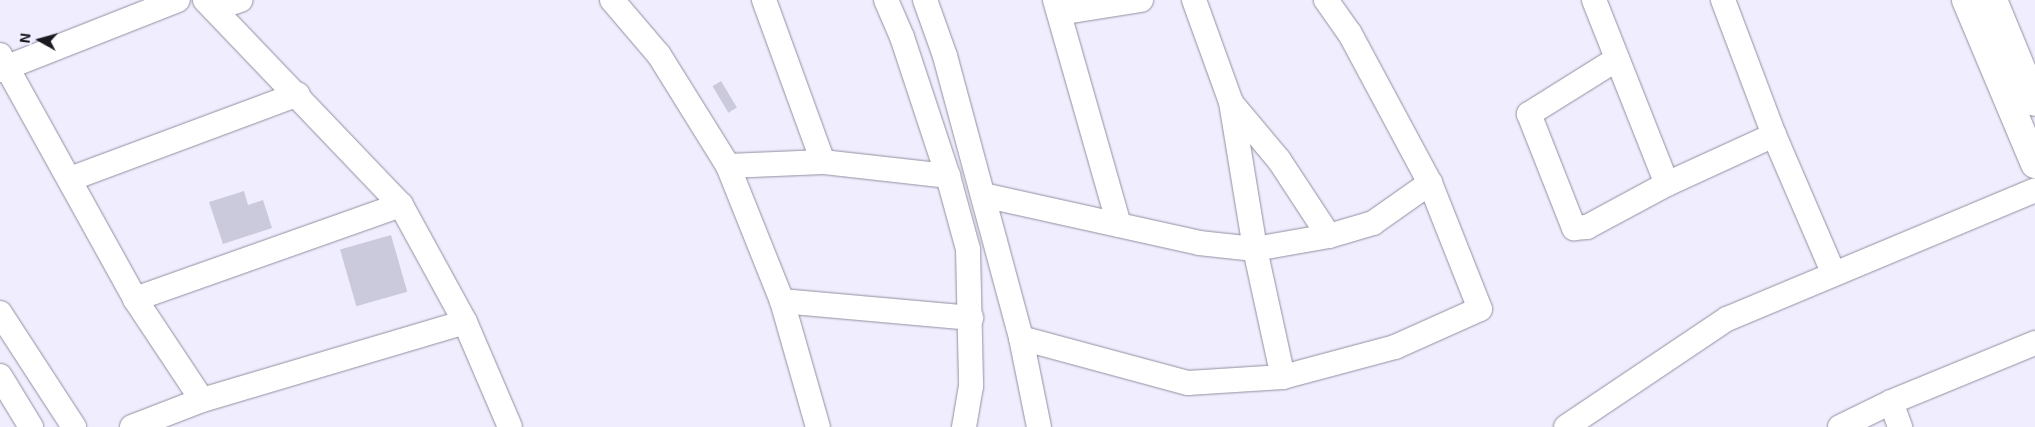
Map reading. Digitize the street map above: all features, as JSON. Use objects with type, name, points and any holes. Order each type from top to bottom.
[{"type":"street","points":[[178,0],[3,64],[70,178],[135,299],[202,400]]},
{"type":"street","points":[[210,5],[240,0]]},
{"type":"street","points":[[612,0],[659,55],[728,166],[782,301],[818,427]]},
{"type":"street","points":[[764,0],[822,162]]},
{"type":"street","points":[[886,0],[902,37],[948,176],[968,249],[971,386],[964,427]]},
{"type":"street","points":[[925,0],[945,56],[1021,338],[1039,427]]},
{"type":"street","points":[[1119,225],[1057,6],[1141,0]]},
{"type":"street","points":[[1194,0],[1231,102],[1255,249],[1283,377]]},
{"type":"street","points":[[1021,338],[1188,383],[1283,377],[1395,347],[1480,309],[1430,183],[1350,34],[1326,0]]},
{"type":"street","points":[[1594,0],[1667,184]]},
{"type":"street","points":[[1724,0],[1774,135],[1834,274]]},
{"type":"street","points":[[1966,0],[2035,164]]},
{"type":"street","points":[[1993,0],[2035,102]]},
{"type":"street","points":[[210,5],[298,94],[402,205],[465,322],[510,427]]},
{"type":"street","points":[[1617,59],[1529,114],[1570,225],[1587,227],[1667,184],[1774,135]]},
{"type":"street","points":[[70,178],[298,94]]},
{"type":"street","points":[[1231,102],[1279,160],[1329,236]]},
{"type":"street","points":[[728,166],[822,162],[948,176]]},
{"type":"street","points":[[982,195],[1199,243],[1255,249],[1329,236],[1373,223],[1430,183]]},
{"type":"street","points":[[1566,427],[1727,319],[2035,190]]},
{"type":"street","points":[[135,299],[402,205]]},
{"type":"street","points":[[782,301],[971,318]]},
{"type":"street","points":[[0,313],[74,427]]},
{"type":"street","points":[[132,427],[202,400],[465,322]]},
{"type":"street","points":[[1840,427],[1890,402],[2035,343]]},
{"type":"street","points":[[0,376],[31,427]]},
{"type":"street","points":[[1890,402],[1900,427]]},
{"type":"building","points":[[721,81],[737,108],[728,113],[712,86]]},
{"type":"building","points":[[244,191],[248,205],[263,200],[272,228],[223,244],[209,202]]},
{"type":"building","points":[[391,235],[407,292],[356,306],[340,250]]}]
